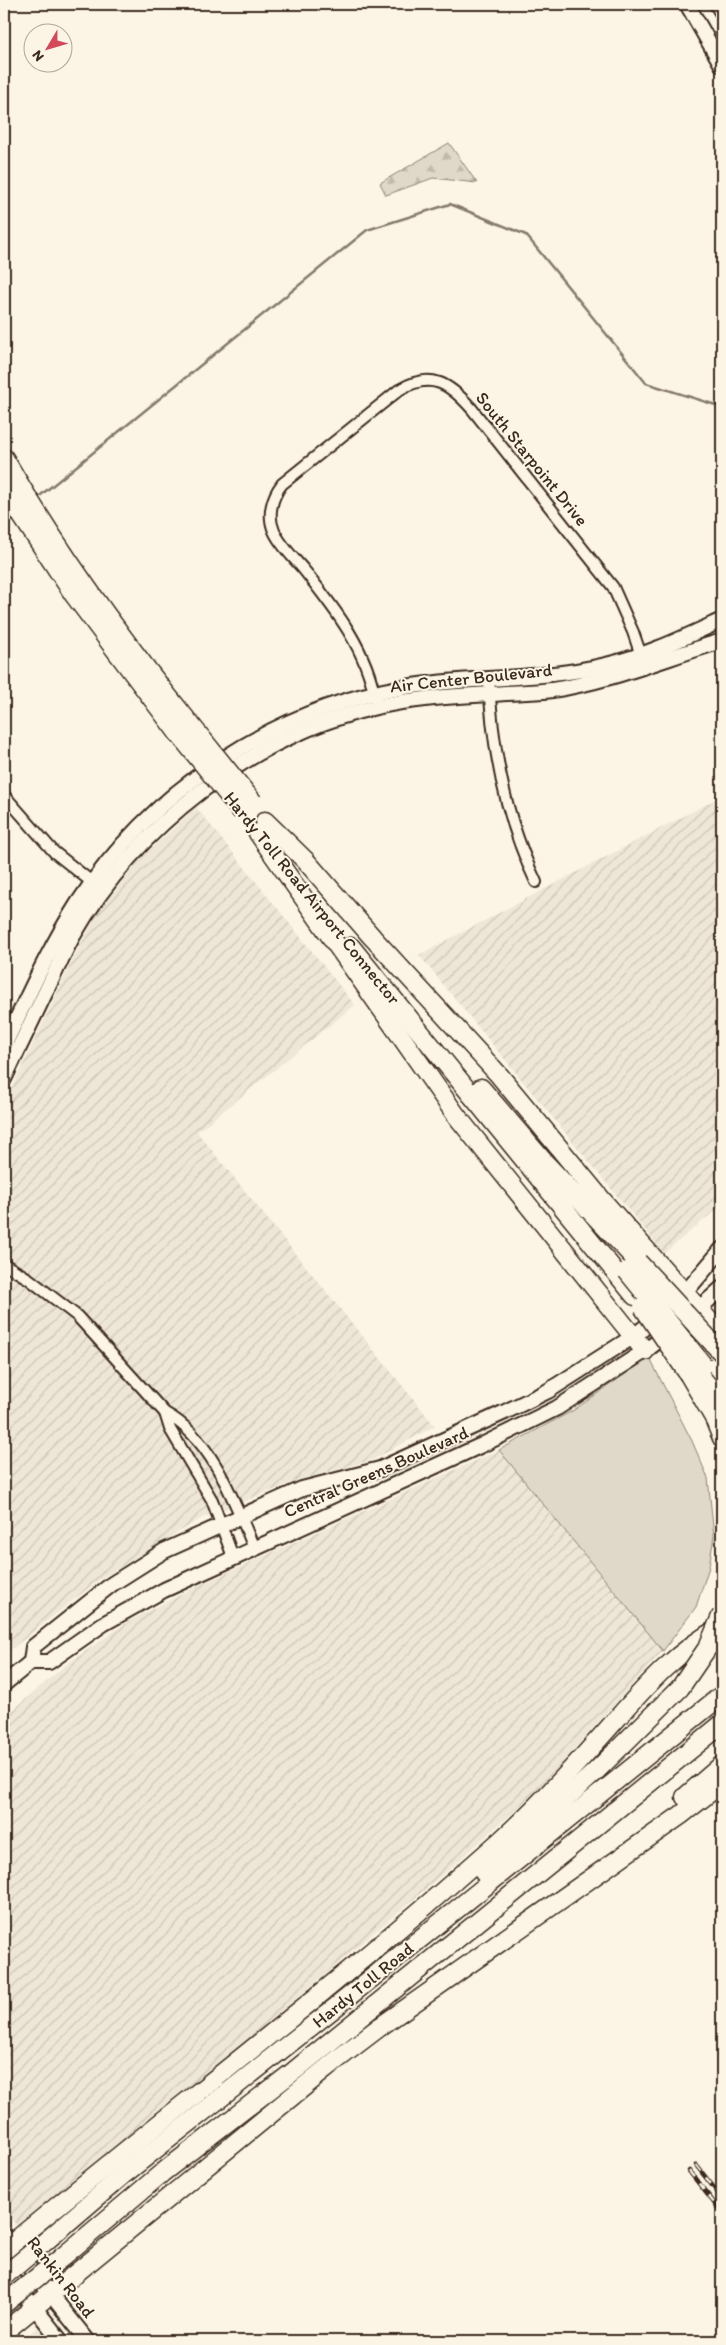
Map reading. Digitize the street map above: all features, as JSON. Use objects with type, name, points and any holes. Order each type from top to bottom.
[{"type":"highway","name":"Hardy Toll Road Airport Connector","points":[[4,458],[10,490],[84,586],[184,729],[248,807],[262,827],[629,1270]]},
{"type":"highway","name":"Hardy Toll Road Airport Connector","points":[[262,827],[546,1164],[629,1270],[636,1296],[696,1370]]},
{"type":"highway","points":[[262,827],[306,861],[373,938],[499,1075],[602,1200],[722,1335]]},
{"type":"highway","points":[[262,827],[456,1114],[645,1351]]},
{"type":"highway","points":[[629,1270],[722,1353]]},
{"type":"highway","points":[[629,1270],[696,1370],[722,1403]]},
{"type":"highway","points":[[696,1370],[722,1389]]},
{"type":"highway","points":[[696,1370],[722,1438]]},
{"type":"highway","points":[[337,2006],[400,1943],[493,1865],[569,1796],[680,1688],[708,1647],[722,1614]]},
{"type":"highway","points":[[6,2243],[319,1995],[492,1849],[557,1786],[657,1674],[684,1650],[722,1626]]},
{"type":"highway","name":"Hardy Toll Road","points":[[4,2276],[124,2175],[337,2006],[722,1695]]},
{"type":"highway","name":"Hardy Toll Road","points":[[4,2304],[162,2173],[294,2071],[722,1724]]},
{"type":"highway","points":[[294,2071],[699,1786],[722,1765]]},
{"type":"highway","points":[[4,2332],[374,2031],[681,1815],[722,1783]]},
{"type":"street","points":[[687,4],[722,65]]},
{"type":"street","points":[[717,4],[722,12]]},
{"type":"street","name":"South Starpoint Drive","points":[[375,700],[354,640],[327,600],[274,531],[271,509],[276,491],[408,385],[425,380],[437,382],[454,390],[472,409],[613,587],[633,632],[643,661]]},
{"type":"street","name":"Air Center Boulevard","points":[[375,700],[550,690],[603,680],[722,620]]},
{"type":"street","name":"Air Center Boulevard","points":[[4,1080],[97,887],[123,845],[152,815],[200,784],[254,741],[298,719],[375,700],[426,684],[579,670],[643,661],[722,641]]},
{"type":"street","points":[[488,679],[494,747],[505,800],[526,860],[536,882]]},
{"type":"street","points":[[4,795],[54,852],[97,887]]},
{"type":"street","name":"Air Center Boulevard","points":[[4,1046],[59,935],[97,887]]},
{"type":"street","points":[[26,1000],[40,1005]]},
{"type":"street","name":"Central Greens Boulevard","points":[[31,1662],[33,1647],[112,1584],[164,1551],[302,1489],[386,1467],[548,1391],[634,1336],[686,1294],[722,1249]]},
{"type":"street","points":[[4,1264],[36,1284],[77,1316],[165,1413],[181,1421],[208,1453],[241,1517],[254,1548]]},
{"type":"street","name":"Central Greens Boulevard","points":[[4,1684],[31,1662],[49,1662],[103,1624],[164,1590],[451,1459],[557,1408],[645,1351],[699,1309],[722,1288]]},
{"type":"street","points":[[548,1391],[557,1408]]},
{"type":"street","points":[[165,1413],[170,1429],[212,1500],[232,1558]]},
{"type":"street","name":"Rankin Road","points":[[6,2243],[88,2341]]},
{"type":"street","points":[[4,2269],[61,2341]]},
{"type":"shaded area","points":[[722,796],[722,1205],[664,1253],[419,955]]},
{"type":"shaded area","points":[[196,807],[355,1005],[197,1132],[435,1426],[372,1460],[296,1481],[204,1517],[100,1579],[4,1655],[4,1105],[75,955],[97,914],[136,864]]},
{"type":"shaded area","points":[[499,1450],[663,1651],[536,1791],[462,1858],[264,2026],[17,2226],[4,2210],[4,1718],[63,1667],[129,1621],[202,1584]]},
{"type":"shaded area","points":[[40,2325],[53,2341],[20,2341]]},
{"type":"green space","points":[[449,143],[477,183],[433,178],[386,195],[380,183]]},
{"type":"green space","points":[[649,1357],[692,1441],[708,1478],[714,1536],[709,1567],[696,1607],[663,1651],[499,1450],[574,1410]]},
{"type":"waterway","points":[[36,499],[367,230],[450,204],[526,235],[646,383],[722,407]]},
{"type":"waterway","points":[[4,525],[14,517]]},
{"type":"railway","points":[[696,2165],[722,2198]]},
{"type":"railway","points":[[689,2171],[722,2213]]}]
